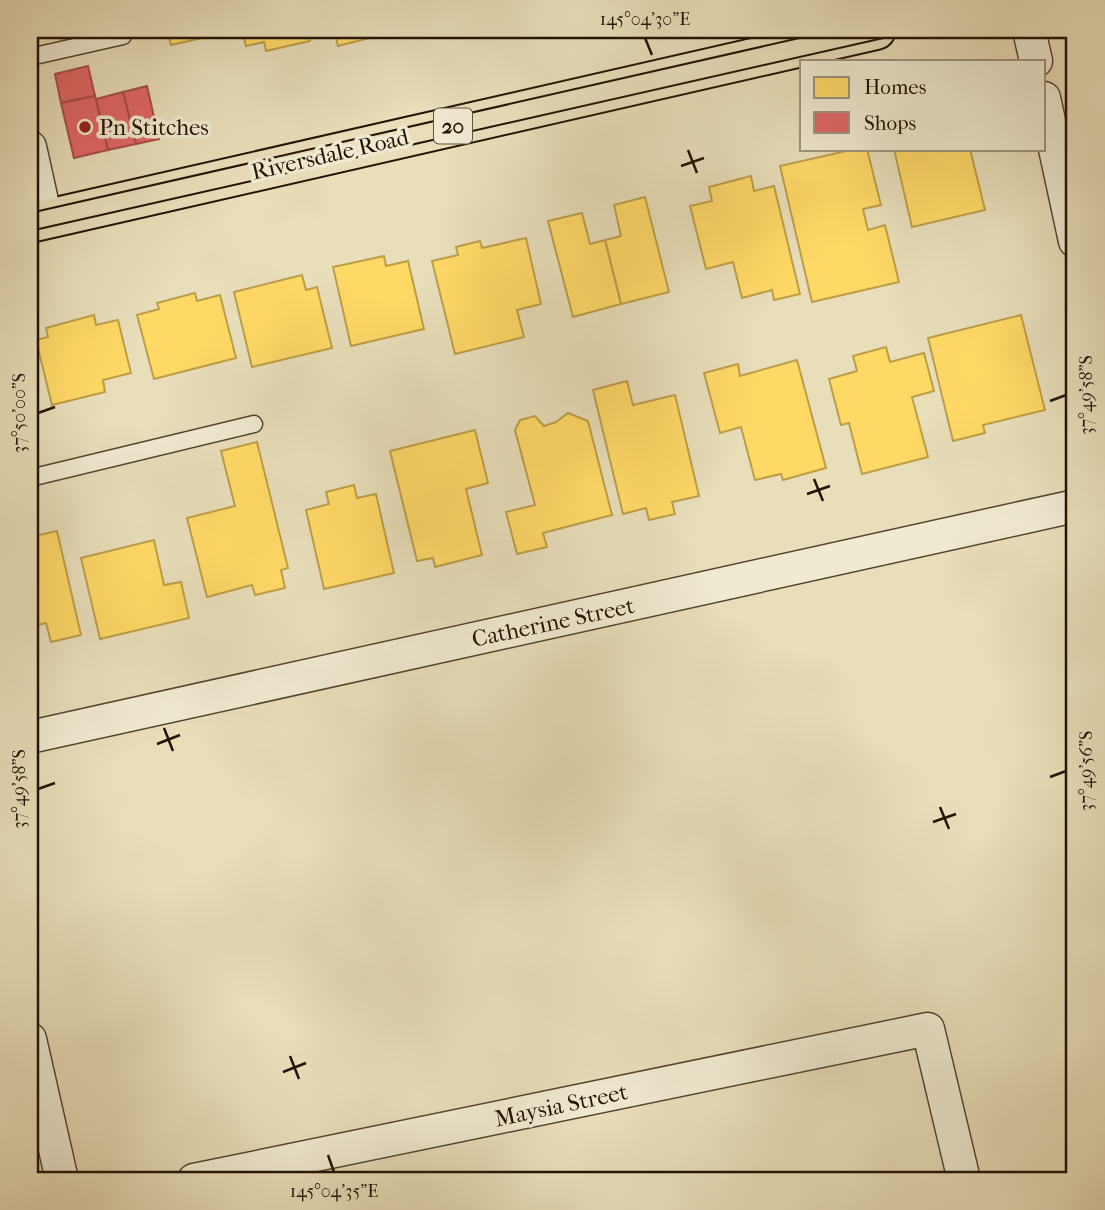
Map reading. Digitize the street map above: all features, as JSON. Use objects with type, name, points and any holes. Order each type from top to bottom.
[{"type":"main road","name":"Riversdale Road","points":[[38,221],[876,30]]},
{"type":"street","points":[[1029,30],[1036,60]]},
{"type":"street","points":[[1046,107],[1075,241]]},
{"type":"street","points":[[30,147],[38,221]]},
{"type":"street","name":"Catherine Street","points":[[30,737],[1075,506]]},
{"type":"street","name":"Maysia Street","points":[[194,1180],[928,1029],[964,1180]]},
{"type":"street","points":[[30,1038],[62,1180]]},
{"type":"lane","points":[[30,57],[123,36]]},
{"type":"lane","points":[[30,478],[254,424]]},
{"type":"building: Homes","points":[[58,30],[110,30],[61,41]]},
{"type":"building: Homes","points":[[144,30],[167,30],[146,35]]},
{"type":"building: Homes","points":[[167,30],[213,30],[215,35],[171,45]]},
{"type":"building: Homes","points":[[242,30],[307,30],[310,41],[266,51],[264,42],[246,46]]},
{"type":"building: Homes","points":[[334,30],[401,30],[338,46]]},
{"type":"building: Homes","points":[[851,150],[867,150],[881,205],[863,209],[868,230],[885,225],[899,282],[812,302],[780,166]]},
{"type":"building: Homes","points":[[894,150],[970,150],[985,210],[912,227]]},
{"type":"building: Homes","points":[[751,176],[754,191],[774,186],[800,294],[774,300],[772,290],[742,298],[733,262],[706,269],[690,206],[712,201],[709,187]]},
{"type":"building: Homes","points":[[645,197],[669,292],[621,304],[605,240],[621,236],[614,205]]},
{"type":"building: Homes","points":[[582,213],[590,244],[605,240],[621,304],[573,317],[548,221]]},
{"type":"building: Homes","points":[[526,238],[541,304],[517,310],[524,337],[455,354],[432,261],[458,255],[456,247],[480,241],[482,248]]},
{"type":"building: Homes","points":[[384,256],[386,266],[408,261],[424,329],[351,346],[333,267]]},
{"type":"building: Homes","points":[[302,275],[306,290],[317,287],[332,348],[252,367],[234,292]]},
{"type":"building: Homes","points":[[195,293],[197,301],[220,295],[236,358],[154,379],[137,315],[159,309],[157,303]]},
{"type":"building: Homes","points":[[94,315],[96,325],[118,320],[131,373],[103,380],[105,392],[52,405],[36,340],[48,337],[46,328]]},
{"type":"building: Homes","points":[[1021,315],[1045,410],[983,425],[985,433],[953,441],[928,338]]},
{"type":"building: Homes","points":[[886,347],[890,362],[924,353],[934,391],[912,397],[928,457],[862,474],[849,423],[841,425],[829,379],[857,371],[853,356]]},
{"type":"building: Homes","points":[[797,360],[826,468],[783,480],[781,474],[755,480],[741,427],[720,433],[704,373],[738,364],[740,376]]},
{"type":"building: Homes","points":[[627,381],[633,405],[675,395],[699,496],[672,502],[675,514],[649,520],[646,508],[623,514],[593,390]]},
{"type":"building: Homes","points":[[568,413],[588,421],[612,515],[543,533],[547,547],[517,554],[506,512],[535,505],[515,430],[520,420],[535,416],[544,426],[556,422]]},
{"type":"building: Homes","points":[[475,430],[488,483],[466,489],[482,555],[435,567],[433,558],[417,561],[390,451]]},
{"type":"building: Homes","points":[[257,442],[288,568],[281,570],[285,588],[255,595],[252,585],[207,597],[187,518],[235,506],[221,451]]},
{"type":"building: Homes","points":[[354,485],[357,498],[376,494],[394,573],[324,589],[306,510],[329,504],[326,492]]},
{"type":"building: Homes","points":[[57,531],[81,635],[51,642],[46,623],[30,627],[30,537]]},
{"type":"building: Homes","points":[[154,540],[164,585],[181,582],[189,618],[100,639],[81,558]]},
{"type":"building: Shops","points":[[88,66],[95,96],[61,103],[55,74]]},
{"type":"building: Shops","points":[[147,86],[159,139],[136,144],[123,92]]},
{"type":"building: Shops","points":[[123,92],[136,144],[108,150],[96,99]]},
{"type":"building: Shops","name":"Pn Stitches","points":[[95,96],[108,150],[74,158],[61,103]]},
{"type":"tram line","points":[[30,213],[835,30]]},
{"type":"tram line","points":[[30,231],[919,30]]},
{"type":"place","name":"Pn Stitches","points":[[85,127]]}]
